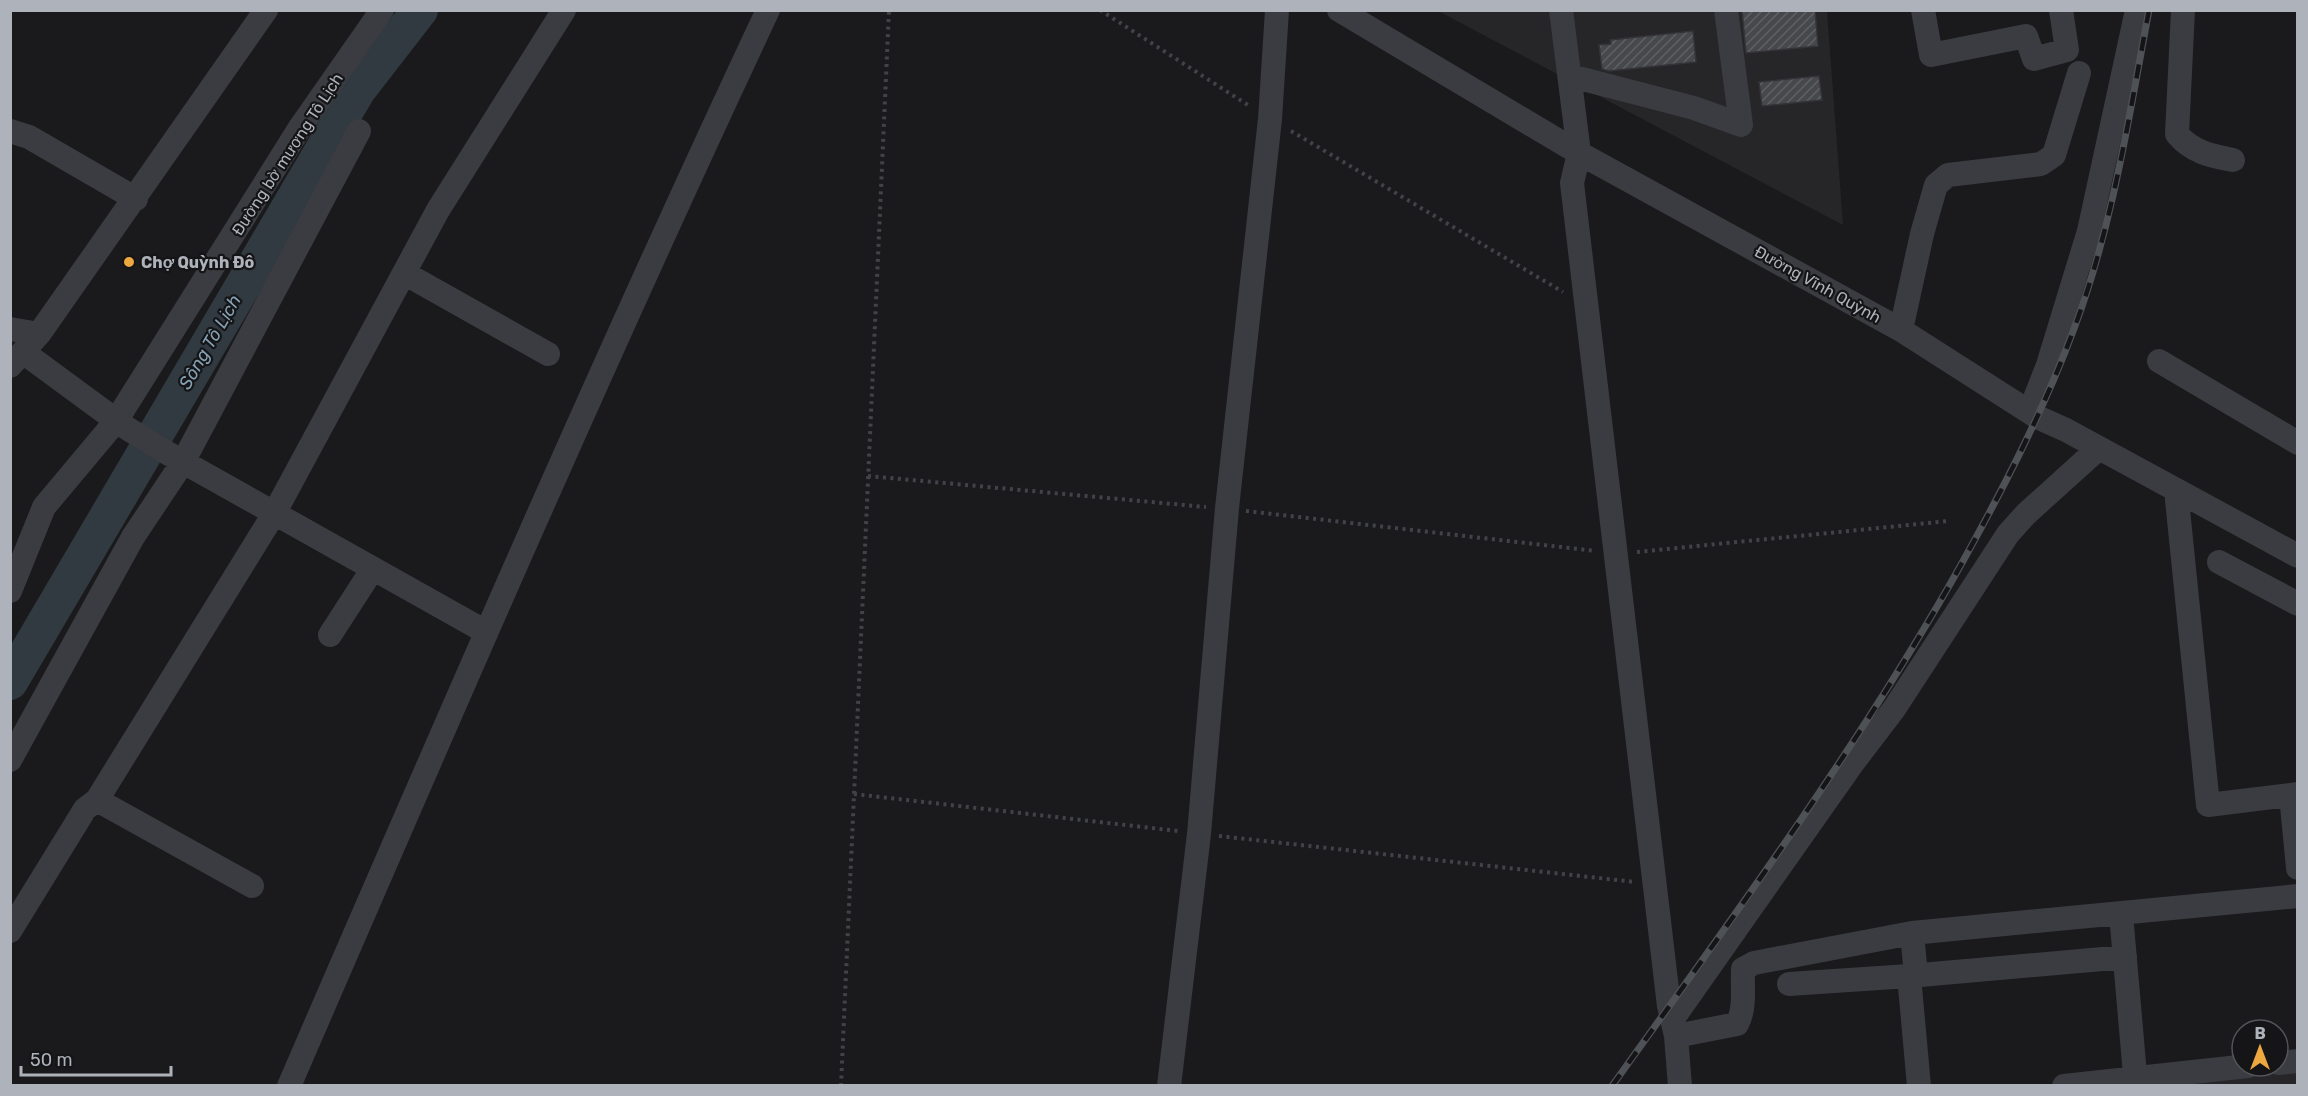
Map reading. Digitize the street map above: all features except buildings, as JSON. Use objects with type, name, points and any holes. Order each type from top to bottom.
[{"type":"street","points":[[24,351],[136,199],[266,10]]},
{"type":"street","name":"Đường bờ mương Tô Lịch","points":[[10,591],[44,507],[120,424],[301,126],[382,10]]},
{"type":"street","points":[[10,932],[85,809],[97,800],[275,512],[438,210],[564,10]]},
{"type":"street","points":[[289,1086],[486,632],[687,182],[768,10]]},
{"type":"street","points":[[1169,1086],[1199,834],[1227,508],[1270,119],[1277,10]]},
{"type":"street","name":"Đường Vĩnh Quỳnh","points":[[1339,10],[1579,153],[1901,330],[2037,417],[2298,556]]},
{"type":"street","points":[[1561,10],[1579,153],[1572,183],[1680,1086]]},
{"type":"street","points":[[1571,76],[1694,108],[1741,125],[1726,10]]},
{"type":"street","points":[[1923,10],[1931,55],[2026,36],[2034,58],[2067,50],[2061,10]]},
{"type":"street","points":[[2030,411],[2048,365],[2089,231],[2136,10]]},
{"type":"street","points":[[2183,10],[2176,134],[2183,142],[2197,151],[2233,160]]},
{"type":"street","points":[[1901,330],[1922,234],[1936,185],[1948,175],[2041,164],[2054,154],[2079,73]]},
{"type":"street","points":[[10,131],[29,137],[136,199]]},
{"type":"street","points":[[10,760],[358,131]]},
{"type":"street","points":[[404,273],[548,354]]},
{"type":"street","points":[[10,329],[24,351],[120,424],[372,570],[486,632]]},
{"type":"street","points":[[2159,361],[2298,444]]},
{"type":"street","points":[[1674,1028],[1852,764],[1894,709],[2008,534],[2026,514],[2099,448]]},
{"type":"street","points":[[2176,490],[2208,805],[2294,795],[2298,868]]},
{"type":"street","points":[[2218,562],[2298,604]]},
{"type":"street","points":[[330,635],[372,570]]},
{"type":"street","points":[[97,800],[252,886]]},
{"type":"street","points":[[1674,1028],[1737,1024],[1741,1018],[1743,1002],[1743,969],[1747,965],[1912,933],[2298,896]]},
{"type":"street","points":[[2121,914],[2136,1082]]},
{"type":"street","points":[[1912,933],[1912,976],[1919,1086]]},
{"type":"street","points":[[1789,984],[1912,976],[2125,957]]},
{"type":"street","points":[[2064,1086],[2136,1082],[2230,1069]]},
{"type":"path","points":[[841,1086],[889,10]]},
{"type":"path","points":[[1100,10],[1270,119],[1587,306]]},
{"type":"path","points":[[1616,554],[1949,521]]},
{"type":"path","points":[[854,794],[1656,884]]},
{"type":"shaded area","points":[[1438,11],[1827,11],[1843,225]]},
{"type":"shaded area","points":[[2297,1070],[2297,1085],[2167,1085],[2230,1078],[2290,1078],[2290,1071]]},
{"type":"waterway","name":"Sông Tô Lịch","points":[[10,682],[358,90],[420,10]]},
{"type":"railway","points":[[1612,1086],[1789,837],[1874,710],[1953,579],[2019,454],[2049,391],[2075,326],[2100,248],[2119,170],[2149,10]]},
{"type":"place","name":"Chợ Quỳnh Đô","points":[[129,262]]}]
